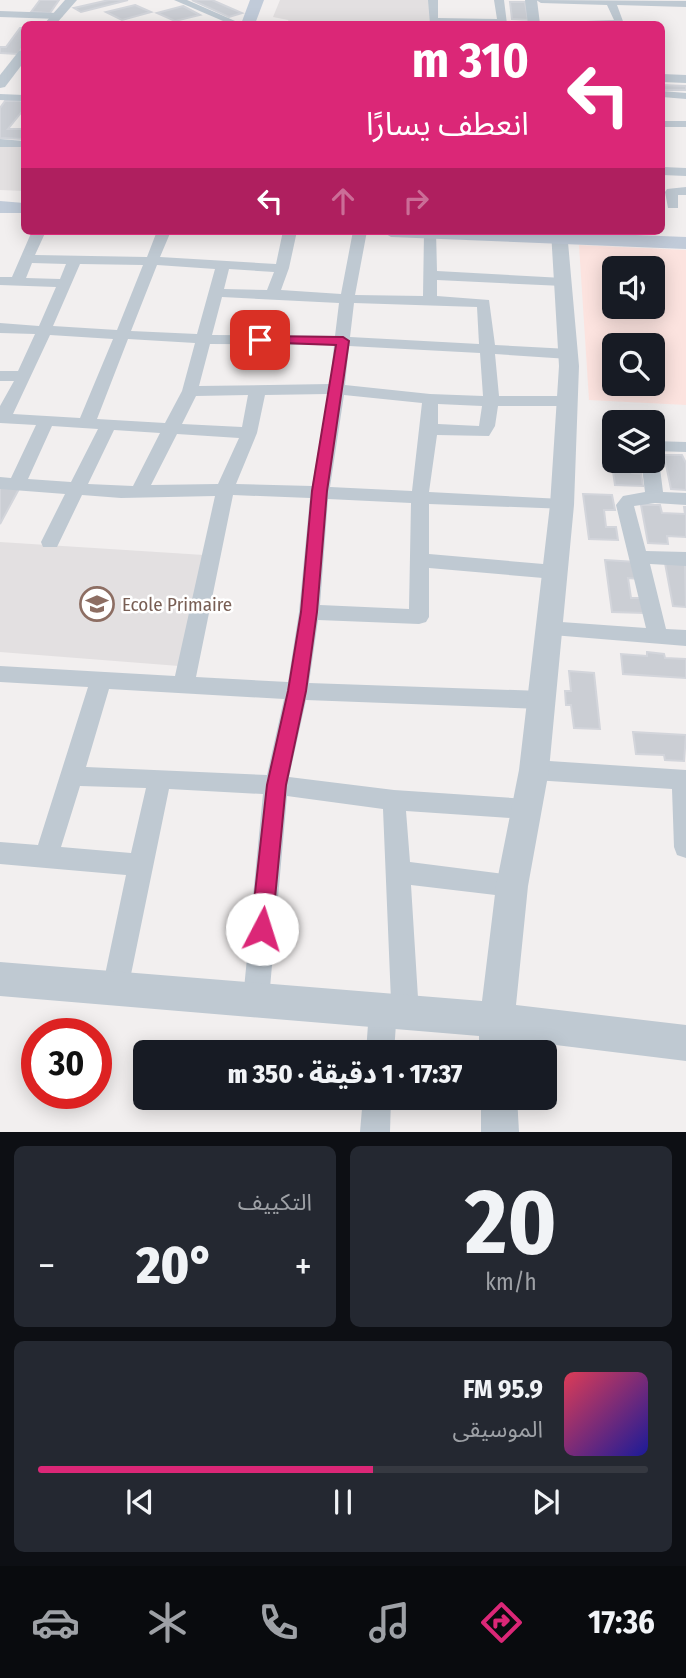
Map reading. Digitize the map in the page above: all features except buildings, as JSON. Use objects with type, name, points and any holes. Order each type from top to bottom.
[{"type":"main road","points":[[249,21],[257,0]]},
{"type":"main road","points":[[0,207],[21,208]]},
{"type":"main road","points":[[0,215],[21,216]]},
{"type":"main road","points":[[665,233],[686,234]]},
{"type":"main road","points":[[574,235],[686,243]]},
{"type":"street","points":[[0,14],[54,19],[71,0]]},
{"type":"street","points":[[179,0],[230,21]]},
{"type":"street","points":[[433,0],[434,21]]},
{"type":"street","points":[[499,0],[502,21]]},
{"type":"street","points":[[531,0],[534,21]]},
{"type":"street","points":[[541,0],[686,4]]},
{"type":"street","points":[[610,1],[619,21]]},
{"type":"street","points":[[0,56],[21,56]]},
{"type":"street","points":[[0,84],[21,60]]},
{"type":"street","points":[[665,78],[686,79]]},
{"type":"street","points":[[665,94],[686,96]]},
{"type":"street","points":[[0,97],[21,98]]},
{"type":"street","points":[[665,105],[686,105]]},
{"type":"street","points":[[665,124],[686,124]]},
{"type":"street","points":[[0,143],[21,144]]},
{"type":"street","points":[[665,171],[686,172]]},
{"type":"street","points":[[673,205],[671,192],[686,191]]},
{"type":"street","points":[[17,281],[37,235]]},
{"type":"street","points":[[87,422],[163,235]]},
{"type":"street","points":[[272,294],[282,268],[289,235]]},
{"type":"street","points":[[256,999],[276,785],[297,691],[309,612],[320,491],[337,389],[347,299],[359,235]]},
{"type":"street","points":[[430,300],[431,235]]},
{"type":"street","points":[[497,1036],[512,886],[534,771],[562,505],[569,354],[560,235]]},
{"type":"street","points":[[28,259],[154,261],[282,268]]},
{"type":"street","points":[[75,260],[63,283],[46,330],[1,418],[249,433]]},
{"type":"street","points":[[139,491],[190,391],[223,265]]},
{"type":"street","points":[[431,275],[563,282]]},
{"type":"street","points":[[429,429],[483,432],[487,426],[491,401],[480,277]]},
{"type":"street","points":[[0,281],[63,283]]},
{"type":"street","points":[[217,293],[484,303]]},
{"type":"street","points":[[0,328],[205,339],[343,341],[569,354]]},
{"type":"street","points":[[0,376],[24,376]]},
{"type":"street","points":[[190,391],[337,389],[430,399],[568,401]]},
{"type":"street","points":[[184,685],[225,489],[249,433],[257,392]]},
{"type":"street","points":[[309,612],[419,617],[420,496],[430,399]]},
{"type":"street","points":[[47,420],[9,483],[78,490],[320,491],[562,505]]},
{"type":"street","points":[[50,542],[109,423]]},
{"type":"street","points":[[665,446],[686,447]]},
{"type":"street","points":[[652,473],[655,497]]},
{"type":"street","points":[[658,636],[625,505],[629,500],[655,497],[686,499]]},
{"type":"street","points":[[638,557],[686,559]]},
{"type":"street","points":[[419,560],[555,572]]},
{"type":"street","points":[[547,629],[686,638]]},
{"type":"street","points":[[0,674],[297,691],[541,700]]},
{"type":"street","points":[[46,857],[101,681]]},
{"type":"street","points":[[534,771],[685,779],[686,847]]},
{"type":"street","points":[[70,776],[276,785],[394,800],[527,809]]},
{"type":"street","points":[[115,989],[160,779]]},
{"type":"street","points":[[384,1040],[394,1013],[398,872],[394,800]]},
{"type":"street","points":[[0,853],[140,864]]},
{"type":"street","points":[[398,872],[512,886]]},
{"type":"street","points":[[0,979],[394,1013],[497,1036],[686,1043]]},
{"type":"street","points":[[375,1132],[376,1110]]},
{"type":"street","points":[[499,1110],[500,1132]]},
{"type":"shaded area","points":[[280,0],[432,0],[431,21],[288,21],[273,17]]},
{"type":"shaded area","points":[[0,145],[21,146],[21,191],[0,190]]},
{"type":"shaded area","points":[[579,245],[686,250],[686,405],[589,400]]},
{"type":"shaded area","name":"Ecole Primaire","points":[[0,542],[204,555],[179,666],[0,652]]},
{"type":"place","name":"Ecole Primaire","points":[[97,604]]},
{"type":"route","points":[[260,340],[343,341],[320,491],[309,612],[297,691],[276,785],[262,929]]}]
